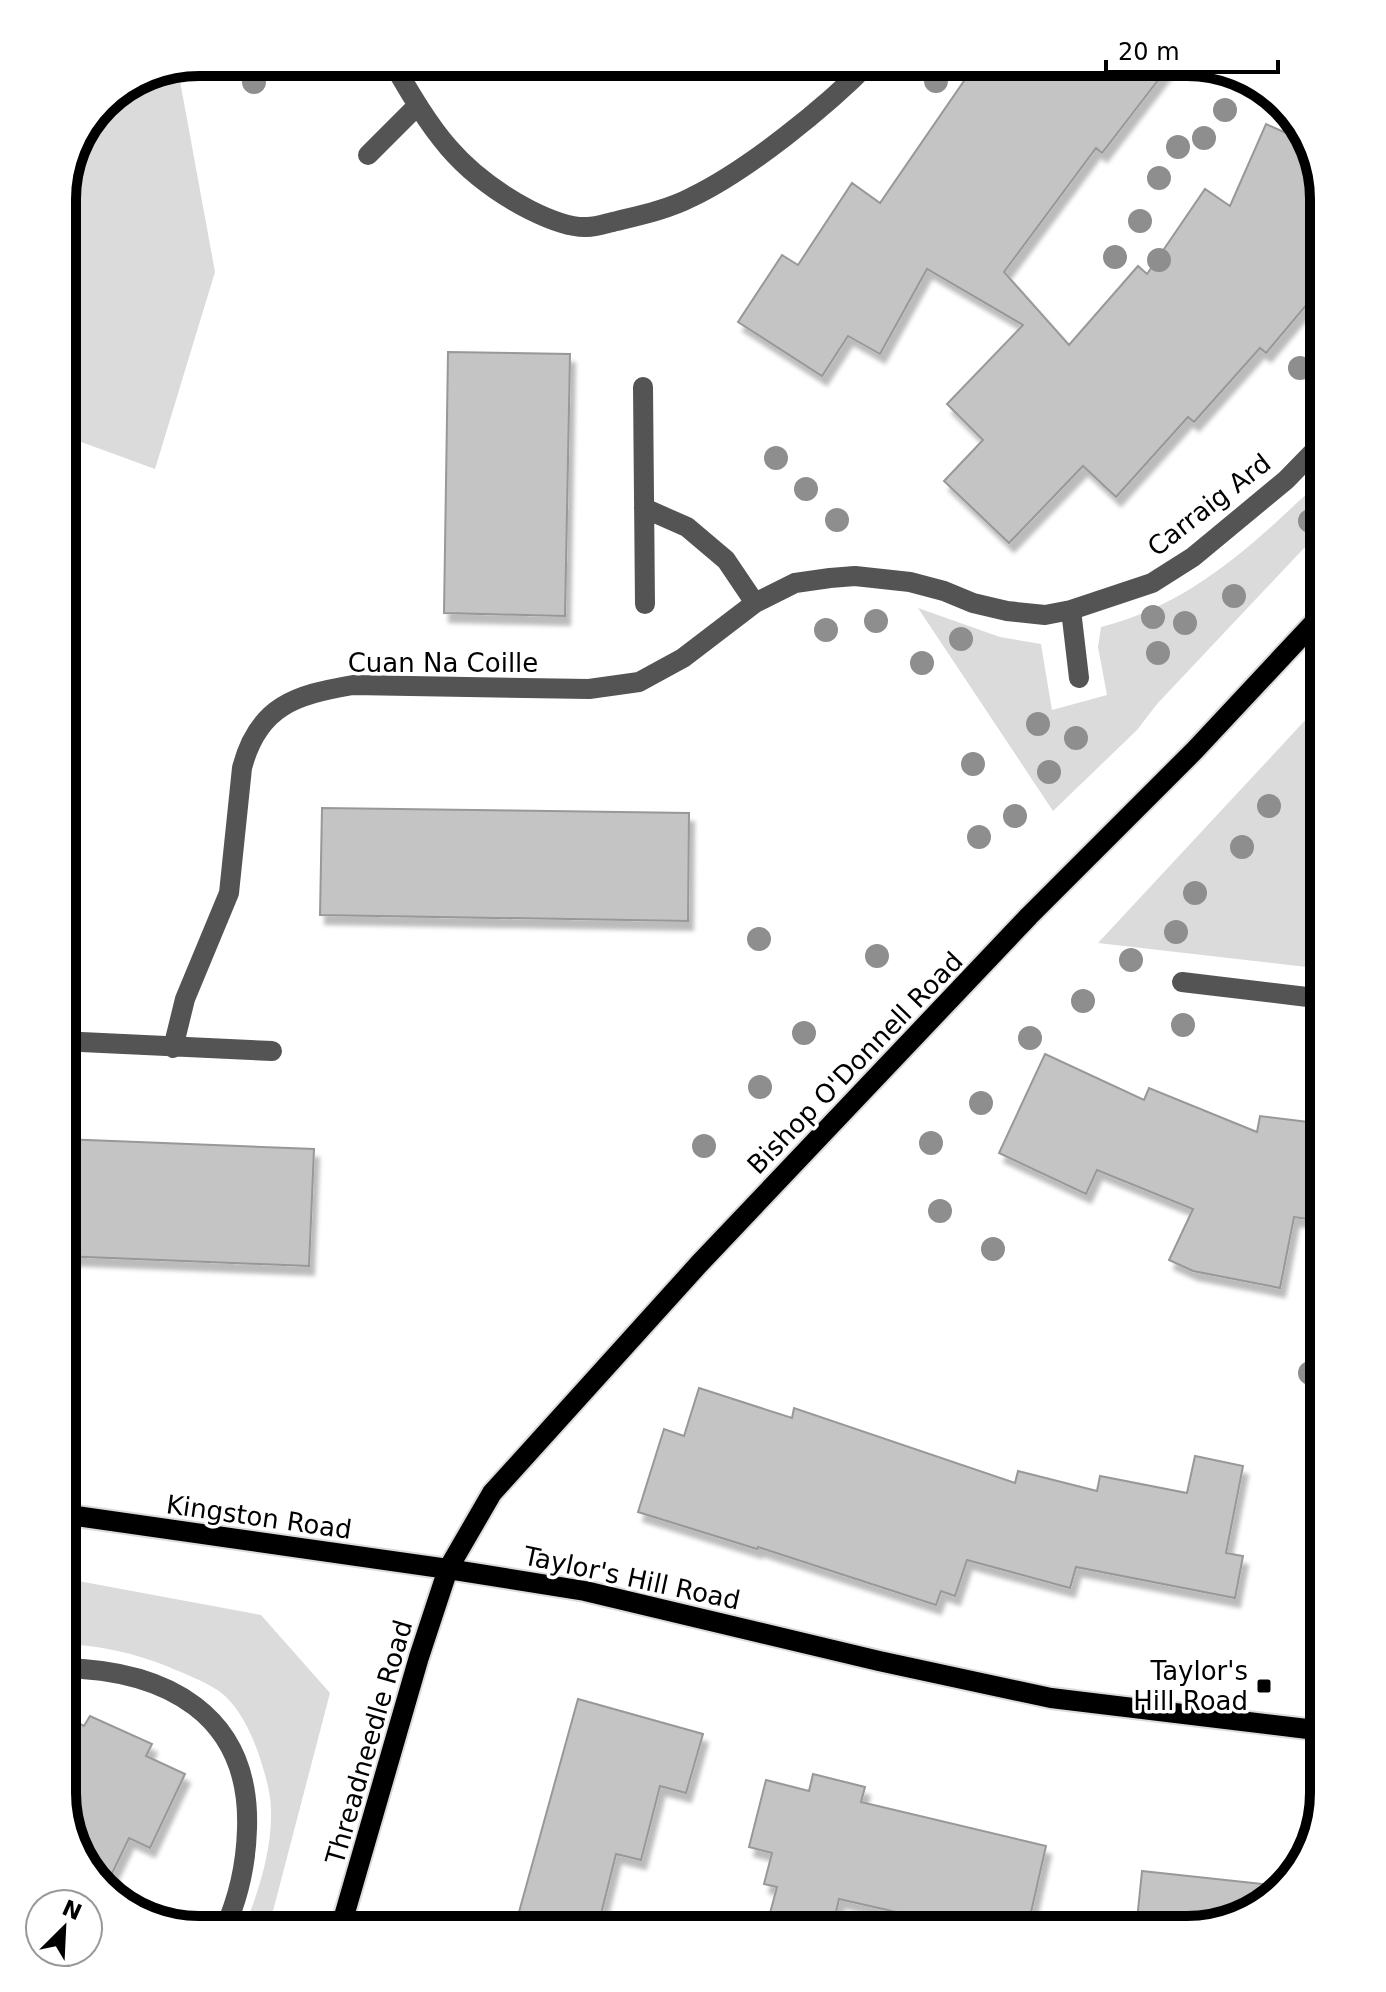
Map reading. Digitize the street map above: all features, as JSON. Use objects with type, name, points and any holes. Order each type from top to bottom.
[{"type":"main road","name":"Bishop O'Donnell Road","points":[[448,1569],[492,1493],[699,1264],[1029,916],[1195,750],[1310,627]]},
{"type":"main road","name":"Kingston Road","points":[[76,1516],[448,1569]]},
{"type":"main road","name":"Taylor's Hill Road","points":[[448,1569],[585,1591],[879,1661],[1051,1698],[1310,1729]]},
{"type":"main road","name":"Threadneedle Road","points":[[344,1916],[419,1657],[448,1569]]},
{"type":"street","points":[[400,76],[443,142],[486,185],[543,217],[586,227],[666,208],[692,197],[720,181],[812,113],[854,76]]},
{"type":"street","points":[[368,155],[418,105]]},
{"type":"street","points":[[643,387],[645,604]]},
{"type":"street","name":"Carraig Ard","points":[[910,582],[973,603],[1045,615],[1115,597],[1152,583],[1193,557],[1286,480],[1310,455]]},
{"type":"street","points":[[644,508],[687,527],[726,560],[755,603]]},
{"type":"street","name":"Cuan Na Coille","points":[[173,1048],[185,999],[229,893],[242,768],[247,748],[256,730],[284,705],[316,693],[353,685],[589,689],[639,682],[683,658],[755,603],[795,583],[855,576],[910,582]]},
{"type":"street","points":[[1071,610],[1079,678]]},
{"type":"street","points":[[1182,982],[1310,997]]},
{"type":"street","points":[[81,1042],[272,1051]]},
{"type":"street","points":[[76,1669],[136,1676],[163,1687],[191,1703],[228,1740],[239,1761],[247,1818],[244,1869],[230,1916]]},
{"type":"shaded area","points":[[179,78],[215,272],[155,469],[76,440],[76,191],[80,167],[102,124],[118,107],[138,93],[152,85]]},
{"type":"shaded area","points":[[1310,490],[1310,542],[1157,704],[1137,730],[1053,811],[918,608],[1000,637],[1041,644],[1052,710],[1107,695],[1098,647],[1101,627],[1166,603],[1222,567]]},
{"type":"shaded area","points":[[1310,715],[1310,967],[1098,943]]},
{"type":"shaded area","points":[[76,1581],[261,1615],[330,1693],[272,1916],[248,1916],[263,1872],[271,1811],[263,1766],[243,1718],[219,1691],[201,1681],[143,1658],[76,1645]]},
{"type":"building","points":[[967,76],[1161,76],[1102,153],[1096,148],[1004,272],[1069,345],[1138,266],[1147,274],[1205,189],[1230,206],[1266,124],[1291,135],[1306,167],[1310,199],[1310,301],[1266,353],[1260,348],[1194,422],[1188,417],[1116,497],[1083,466],[1009,543],[944,481],[983,440],[947,404],[1023,325],[927,269],[880,354],[848,336],[822,376],[738,322],[782,255],[798,265],[852,183],[880,203]]},
{"type":"building","points":[[448,352],[570,354],[565,616],[444,613]]},
{"type":"building","points":[[322,808],[689,813],[688,921],[320,915]]},
{"type":"building","points":[[1045,1054],[1144,1100],[1149,1088],[1257,1132],[1260,1116],[1310,1122],[1310,1219],[1294,1217],[1280,1288],[1193,1271],[1169,1260],[1193,1209],[1097,1170],[1086,1194],[999,1153]]},
{"type":"building","points":[[76,1140],[314,1149],[309,1266],[76,1257]]},
{"type":"building","points":[[699,1388],[792,1418],[794,1408],[1015,1483],[1018,1471],[1097,1491],[1100,1476],[1187,1493],[1195,1456],[1243,1466],[1226,1553],[1243,1556],[1235,1598],[1076,1567],[1070,1588],[967,1560],[955,1596],[941,1591],[936,1605],[638,1512],[664,1429],[684,1436]]},
{"type":"building","points":[[578,1699],[703,1734],[686,1793],[660,1786],[641,1860],[616,1854],[600,1916],[518,1916]]},
{"type":"building","points":[[90,1716],[152,1744],[146,1756],[185,1774],[150,1848],[129,1838],[110,1878],[85,1840],[77,1809],[76,1722],[84,1726]]},
{"type":"building","points":[[813,1774],[865,1787],[861,1802],[1046,1846],[1030,1916],[914,1916],[839,1899],[835,1916],[769,1916],[777,1887],[764,1884],[772,1853],[749,1847],[766,1780],[809,1791]]},
{"type":"building","points":[[1142,1871],[1268,1885],[1234,1907],[1219,1912],[1187,1916],[1137,1916]]},
{"type":"place","name":"Taylor's Hill Road","points":[[1264,1686]]}]
